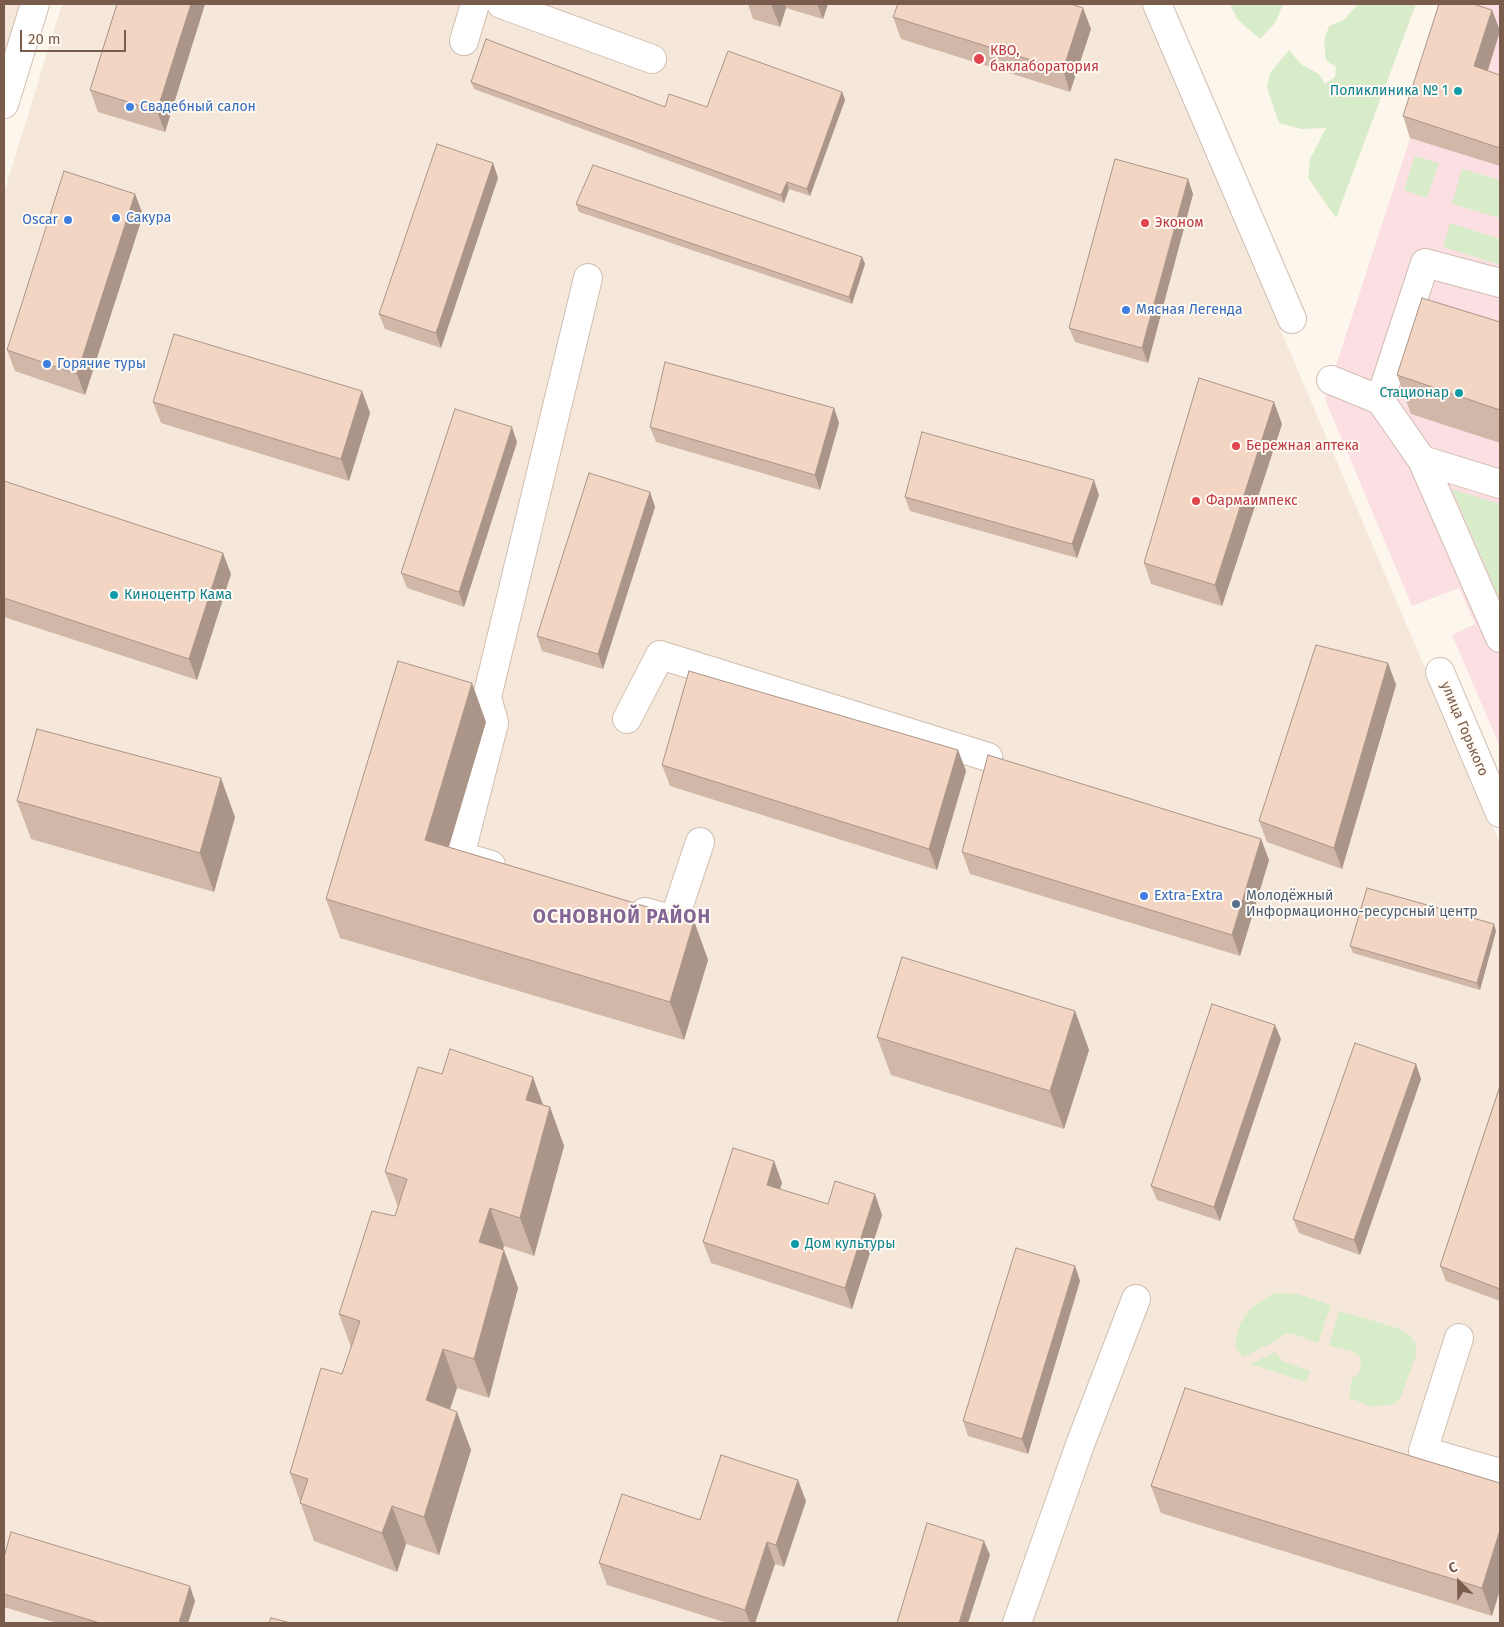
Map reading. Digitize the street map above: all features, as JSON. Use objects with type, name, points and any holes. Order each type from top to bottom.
[{"type":"street","points":[[4,104],[35,4]]},
{"type":"street","points":[[464,41],[475,4]]},
{"type":"street","points":[[501,4],[652,59]]},
{"type":"street","points":[[1157,4],[1292,319]]},
{"type":"street","points":[[1380,400],[1424,263],[1500,284]]},
{"type":"street","points":[[516,873],[460,856],[494,722],[487,697],[588,278]]},
{"type":"street","points":[[1332,380],[1380,400],[1422,460],[1500,638]]},
{"type":"street","points":[[1422,460],[1500,484]]},
{"type":"street","points":[[627,719],[660,655],[988,757]]},
{"type":"street","name":"улица Горького","points":[[1440,672],[1500,814]]},
{"type":"street","points":[[618,904],[674,920],[700,842]]},
{"type":"street","points":[[1017,1623],[1080,1442],[1136,1298]]},
{"type":"street","points":[[1458,1338],[1423,1451],[1500,1473]]},
{"type":"shaded area","points":[[4,4],[35,4],[4,104]]},
{"type":"shaded area","points":[[62,4],[1141,4],[1500,843],[1500,1623],[4,1623],[4,193]]},
{"type":"shaded area","points":[[1454,4],[1500,4],[1500,747],[1452,635],[1475,624],[1459,588],[1412,606],[1325,399]]},
{"type":"green space","points":[[1230,4],[1289,4],[1283,5],[1275,23],[1260,39],[1237,19]]},
{"type":"green space","points":[[1358,4],[1416,4],[1336,218],[1308,178],[1310,159],[1326,128],[1301,129],[1279,123],[1267,88],[1270,73],[1289,50],[1302,65],[1319,74],[1325,84],[1335,77],[1336,67],[1326,60],[1324,41],[1329,26],[1344,20]]},
{"type":"green space","points":[[1415,156],[1439,163],[1427,198],[1404,190]]},
{"type":"green space","points":[[1462,169],[1500,180],[1500,218],[1452,204]]},
{"type":"green space","points":[[1450,223],[1500,239],[1500,265],[1443,247]]},
{"type":"green space","points":[[1452,489],[1500,504],[1500,600]]},
{"type":"green space","points":[[1275,1293],[1298,1294],[1331,1305],[1318,1343],[1294,1334],[1284,1334],[1276,1341],[1243,1357],[1236,1348],[1236,1338],[1241,1322],[1251,1308]]},
{"type":"green space","points":[[1339,1311],[1401,1329],[1416,1344],[1416,1355],[1400,1399],[1394,1404],[1373,1407],[1349,1398],[1352,1378],[1358,1375],[1361,1368],[1360,1357],[1352,1351],[1329,1346]]},
{"type":"green space","points":[[1275,1352],[1282,1361],[1310,1371],[1306,1382],[1250,1364]]},
{"type":"building","points":[[117,4],[191,4],[157,111],[90,90]]},
{"type":"building","points":[[898,4],[1071,4],[1083,8],[1063,70],[893,17]]},
{"type":"building","name":"Поликлиника № 1","points":[[1439,4],[1473,4],[1492,10],[1474,66],[1500,75],[1500,148],[1403,116]]},
{"type":"building","points":[[486,39],[665,107],[669,94],[707,107],[728,51],[842,92],[807,189],[787,182],[781,195],[471,82]]},
{"type":"building","points":[[437,144],[493,163],[436,333],[379,314]]},
{"type":"building","points":[[1115,159],[1188,179],[1142,348],[1069,328]]},
{"type":"building","points":[[593,165],[862,257],[849,297],[576,204]]},
{"type":"building","points":[[64,171],[135,194],[77,374],[7,350]]},
{"type":"building","points":[[1422,298],[1500,322],[1500,410],[1397,375]]},
{"type":"building","points":[[174,334],[362,391],[341,459],[153,402]]},
{"type":"building","points":[[665,362],[834,408],[815,475],[650,427]]},
{"type":"building","points":[[1199,378],[1274,402],[1215,585],[1144,563]]},
{"type":"building","points":[[455,409],[512,427],[459,592],[401,573]]},
{"type":"building","points":[[922,432],[1094,480],[1072,544],[905,497]]},
{"type":"building","points":[[589,473],[650,492],[598,654],[537,636]]},
{"type":"building","name":"Киноцентр Кама","points":[[4,481],[223,553],[189,659],[4,598]]},
{"type":"building","points":[[1316,645],[1388,663],[1334,848],[1259,821]]},
{"type":"building","points":[[398,661],[472,683],[425,840],[694,921],[670,1002],[326,899]]},
{"type":"building","points":[[689,671],[958,750],[929,849],[662,765]]},
{"type":"building","points":[[37,729],[221,778],[200,853],[17,801]]},
{"type":"building","points":[[988,755],[1261,839],[1232,935],[962,852]]},
{"type":"building","points":[[1367,888],[1494,924],[1477,983],[1350,946]]},
{"type":"building","points":[[902,957],[1075,1011],[1050,1091],[877,1037]]},
{"type":"building","points":[[1212,1004],[1275,1025],[1214,1207],[1151,1186]]},
{"type":"building","points":[[1355,1043],[1416,1064],[1354,1240],[1293,1219]]},
{"type":"building","points":[[450,1049],[533,1077],[526,1100],[550,1107],[520,1218],[490,1208],[479,1242],[504,1250],[474,1359],[443,1349],[426,1400],[457,1412],[424,1517],[392,1506],[382,1533],[300,1503],[308,1479],[290,1473],[321,1368],[342,1374],[360,1321],[339,1314],[372,1211],[395,1216],[407,1179],[385,1172],[418,1067],[442,1074]]},
{"type":"building","points":[[1500,1086],[1500,1289],[1440,1266]]},
{"type":"building","name":"Дом культуры","points":[[733,1148],[774,1161],[767,1185],[828,1204],[835,1181],[875,1194],[845,1288],[703,1242]]},
{"type":"building","points":[[1016,1248],[1075,1266],[1022,1439],[963,1421]]},
{"type":"building","points":[[1185,1388],[1500,1483],[1500,1530],[1482,1588],[1151,1486]]},
{"type":"building","points":[[721,1455],[798,1480],[776,1545],[767,1542],[745,1610],[599,1563],[622,1494],[700,1520]]},
{"type":"building","points":[[927,1523],[984,1541],[959,1623],[897,1623]]},
{"type":"building","points":[[11,1532],[190,1586],[179,1623],[100,1623],[4,1594],[4,1557]]},
{"type":"building","points":[[271,1618],[291,1623],[269,1623]]},
{"type":"place","name":"КВО, баклаборатория","points":[[979,59]]},
{"type":"place","name":"Поликлиника № 1","points":[[1458,91]]},
{"type":"place","name":"Свадебный салон","points":[[130,107]]},
{"type":"place","name":"Сакура","points":[[116,218]]},
{"type":"place","name":"Oscar","points":[[68,220]]},
{"type":"place","name":"Эконом","points":[[1145,223]]},
{"type":"place","name":"Мясная Легенда","points":[[1126,310]]},
{"type":"place","name":"Горячие туры","points":[[47,364]]},
{"type":"place","name":"Стационар","points":[[1459,393]]},
{"type":"place","name":"Бережная аптека","points":[[1236,446]]},
{"type":"place","name":"Фармаимпекс","points":[[1196,501]]},
{"type":"place","name":"Киноцентр Кама","points":[[114,595]]},
{"type":"place","name":"Extra-Extra","points":[[1144,896]]},
{"type":"place","name":"Молодёжный Информационно-ресурсный центр","points":[[1236,904]]},
{"type":"place","name":"Дом культуры","points":[[795,1244]]},
{"type":"district","name":"ОСНОВНОЙ РАЙОН","points":[[622,918]]}]
